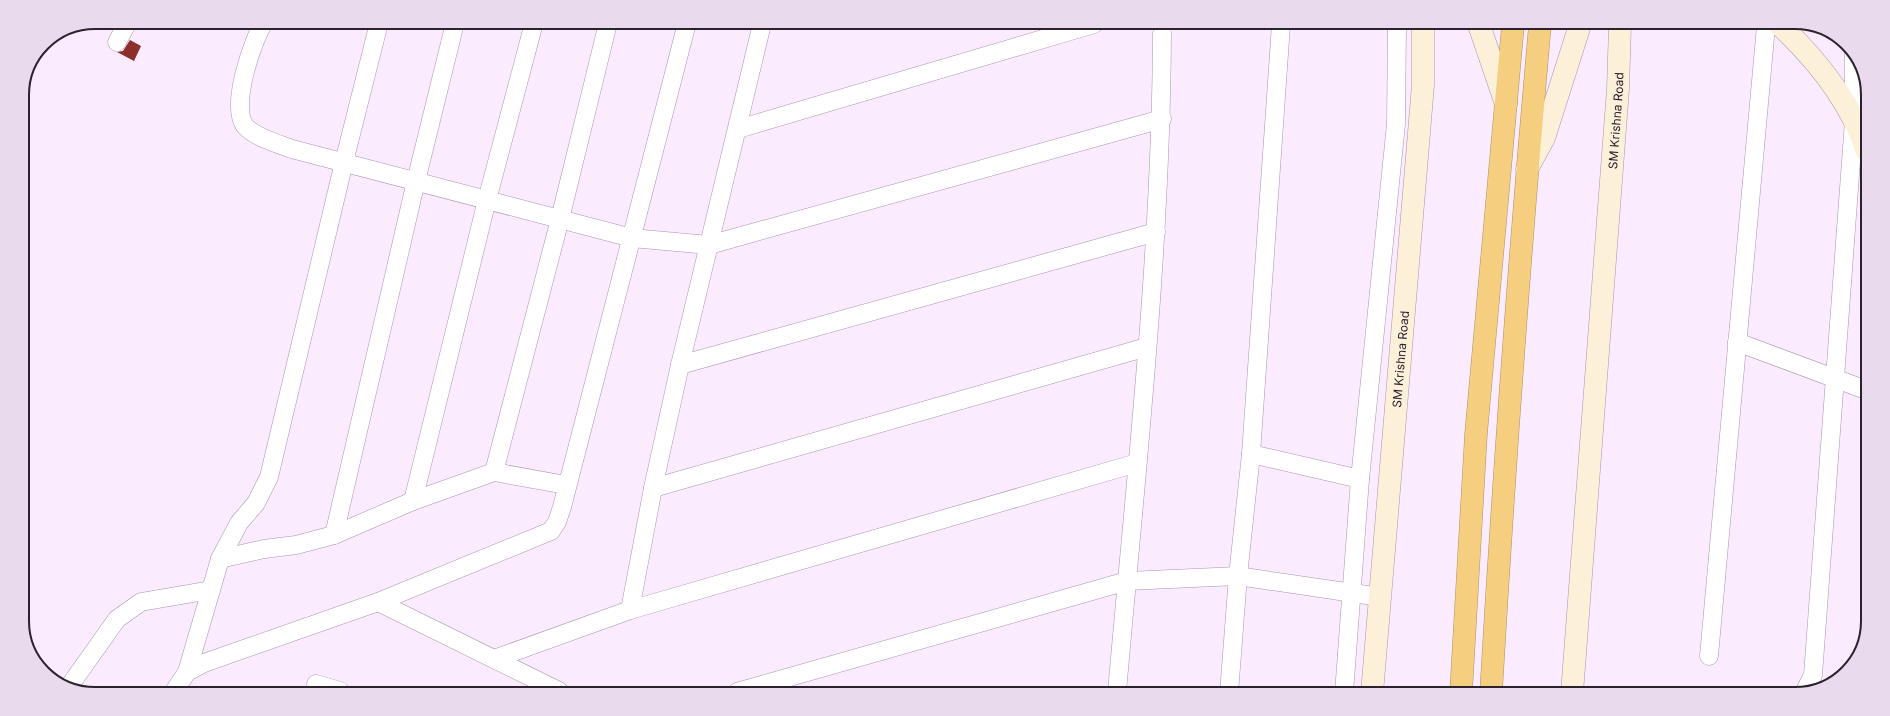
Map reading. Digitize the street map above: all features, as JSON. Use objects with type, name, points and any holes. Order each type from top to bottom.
[{"type":"highway","points":[[1461,687],[1476,434],[1513,29]]},
{"type":"highway","points":[[1491,687],[1506,437],[1540,29]]},
{"type":"street","points":[[117,42],[124,29]]},
{"type":"street","points":[[261,29],[253,46],[240,101],[241,119],[246,127],[263,138],[292,149],[632,238],[709,245],[1162,119]]},
{"type":"street","points":[[177,687],[187,672],[220,559],[239,523],[256,503],[269,477],[344,162],[377,29]]},
{"type":"street","points":[[334,535],[416,181],[454,29]]},
{"type":"street","points":[[413,501],[487,200],[532,29]]},
{"type":"street","points":[[494,472],[560,219],[607,29]]},
{"type":"street","points":[[187,672],[204,663],[378,602],[551,531],[557,522],[562,507],[566,485],[632,238],[685,29]]},
{"type":"street","points":[[630,610],[653,488],[680,365],[761,29]]},
{"type":"street","points":[[738,129],[1077,29]]},
{"type":"street","points":[[1229,687],[1238,576],[1251,454],[1281,29]]},
{"type":"street","points":[[1344,687],[1360,479],[1396,124],[1397,29]]},
{"type":"street","name":"SM Krishna Road","points":[[1372,687],[1423,85],[1423,29]]},
{"type":"street","points":[[1480,29],[1506,104]]},
{"type":"street","points":[[1527,169],[1544,138],[1579,29]]},
{"type":"street","name":"SM Krishna Road","points":[[1573,687],[1618,89],[1620,29]]},
{"type":"street","points":[[1709,656],[1766,29]]},
{"type":"street","points":[[1784,29],[1815,61],[1842,100],[1861,136]]},
{"type":"street","points":[[1117,687],[1156,232],[1162,119],[1162,33]]},
{"type":"street","points":[[1808,686],[1813,676],[1854,121],[1854,66]]},
{"type":"street","points":[[680,365],[1156,232]]},
{"type":"street","points":[[1737,342],[1861,388]]},
{"type":"street","points":[[653,488],[1147,347]]},
{"type":"street","points":[[1251,454],[1360,479]]},
{"type":"street","points":[[494,659],[630,610],[1137,463]]},
{"type":"street","points":[[220,559],[264,549],[296,545],[334,535],[413,501],[494,472],[566,485]]},
{"type":"street","points":[[754,687],[1127,581],[1238,576],[1380,597]]},
{"type":"street","points":[[72,683],[117,618],[141,602],[211,590]]},
{"type":"street","points":[[378,602],[551,687]]},
{"type":"street","points":[[316,684],[326,687]]},
{"type":"building","points":[[130,40],[141,46],[134,61],[117,52],[123,51]]}]
